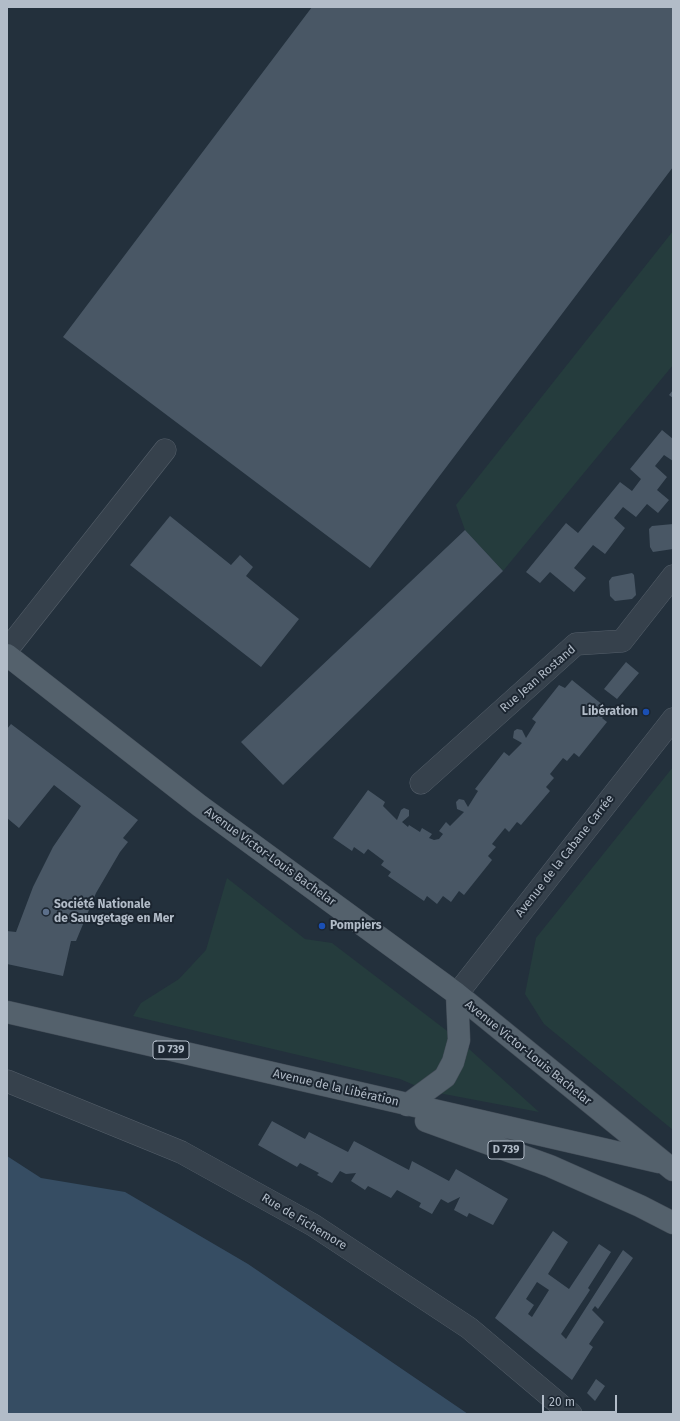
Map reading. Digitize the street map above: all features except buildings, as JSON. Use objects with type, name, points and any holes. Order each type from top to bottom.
[{"type":"main road","name":"Avenue Victor-Louis Bachelar","points":[[7,655],[200,806],[457,994],[670,1167]]},
{"type":"main road","points":[[407,1105],[445,1077],[453,1062],[459,1040],[457,994]]},
{"type":"main road","name":"Avenue de la Libération","points":[[7,1012],[670,1167]]},
{"type":"main road","name":"D 739","points":[[335,1088],[550,1166],[640,1206],[673,1223]]},
{"type":"street","points":[[7,650],[165,450]]},
{"type":"street","name":"Rue Jean Rostand","points":[[421,783],[576,644],[622,641],[673,576]]},
{"type":"street","name":"Avenue de la Cabane Carrée","points":[[457,994],[673,719]]},
{"type":"street","name":"Rue de Fichemore","points":[[7,1081],[181,1152],[313,1225],[470,1328],[571,1414]]},
{"type":"green space","points":[[673,231],[673,365],[503,571],[465,530],[456,505]]},
{"type":"green space","points":[[673,767],[673,1130],[544,1024],[525,994],[536,938]]},
{"type":"green space","points":[[227,878],[305,939],[332,943],[459,1040],[539,1112],[428,1091],[400,1079],[133,1016],[141,1003],[179,979],[206,950]]},
{"type":"water","points":[[7,1156],[41,1178],[125,1192],[248,1264],[468,1414],[7,1414]]},
{"type":"place","name":"Libération","points":[[646,712]]},
{"type":"place","name":"Société Nationale de Sauvgetage en Mer","points":[[46,912]]},
{"type":"place","name":"Pompiers","points":[[322,926]]}]
